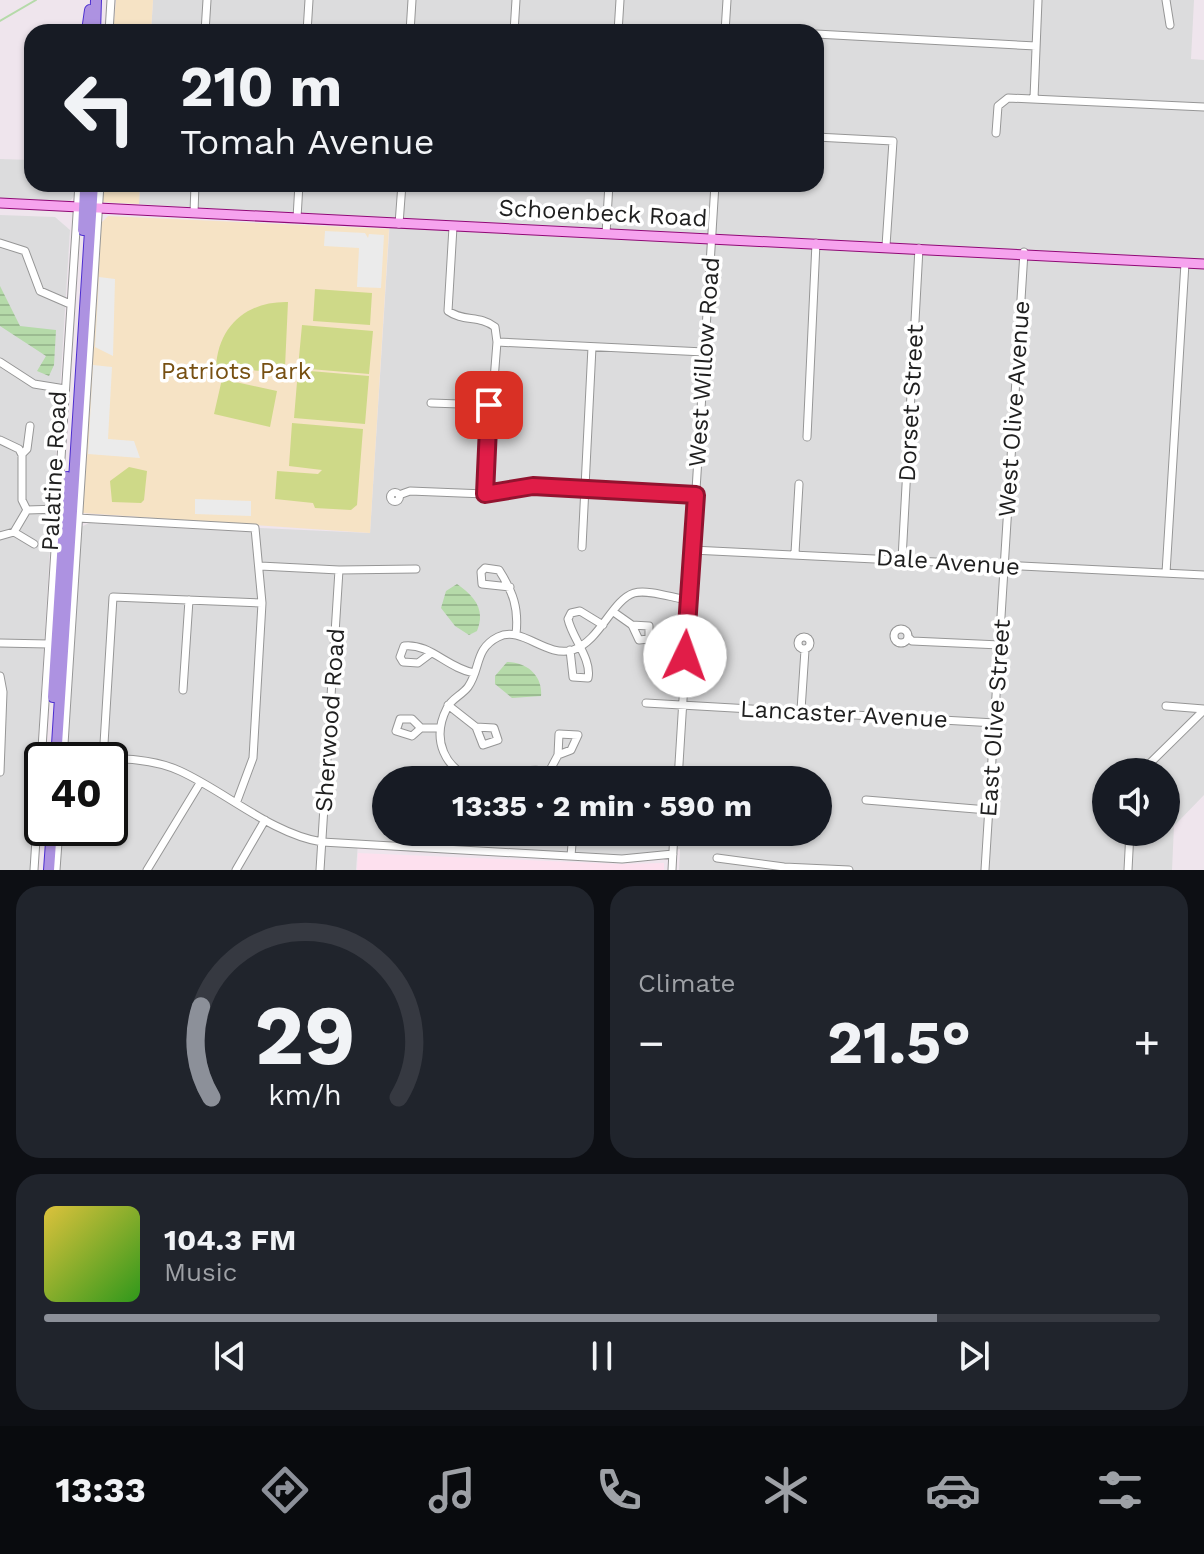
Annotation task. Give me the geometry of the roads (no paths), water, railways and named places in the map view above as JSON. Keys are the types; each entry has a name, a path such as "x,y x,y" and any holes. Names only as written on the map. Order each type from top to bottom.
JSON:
{"highway":[{"path":"89,24 94,0"},
{"path":"94,0 97,24"},
{"name":"Palatine Road","path":"62,742 87,192"},
{"name":"Palatine Road","path":"51,742 91,192"},
{"path":"69,557 83,436"},
{"path":"43,870 44,846"},
{"path":"49,870 51,846"}],"main road":[{"name":"Schoenbeck Road","path":"0,203 1024,252 1204,264"}],"street":[{"path":"110,24 111,0"},
{"path":"206,24 207,0"},
{"path":"308,24 309,0"},
{"path":"410,24 412,0"},
{"path":"514,24 516,0"},
{"path":"618,24 620,0"},
{"path":"726,24 727,0"},
{"path":"1034,98 1038,0"},
{"path":"1166,0 1170,25"},
{"path":"824,34 1036,46"},
{"path":"996,133 998,106 1008,98 1204,107"},
{"path":"824,137 893,141 886,246"},
{"path":"62,742 83,436 88,208 82,192"},
{"path":"34,870 71,290 88,208 96,192"},
{"path":"194,213 195,192"},
{"path":"297,218 299,192"},
{"path":"399,224 401,192"},
{"path":"606,234 609,192"},
{"name":"West Willow Road","path":"679,766 714,192"},
{"path":"453,227 448,311 456,317 486,320 495,327 497,342 489,405 485,494"},
{"path":"0,243 25,251 38,287 70,304"},
{"path":"807,437 816,243"},
{"name":"Dorset Street","path":"902,559 919,248"},
{"name":"West Olive Avenue","path":"1004,566 1024,252"},
{"path":"1166,573 1185,263"},
{"path":"49,295 71,290"},
{"path":"497,342 704,352"},
{"path":"582,547 592,347"},
{"path":"0,362 34,384 65,389"},
{"path":"431,403 489,405"},
{"path":"27,510 22,500 22,454 27,449 30,426"},
{"path":"0,440 22,454"},
{"path":"795,553 799,484"},
{"path":"399,495 410,491 485,494 533,486 696,495"},
{"path":"27,510 59,509"},
{"path":"0,536 14,532 27,510"},
{"path":"78,518 255,528 262,603 253,758 237,801"},
{"path":"14,532 34,544"},
{"name":"Dale Avenue","path":"692,550 1204,575"},
{"path":"260,566 339,570 416,569"},
{"name":"East Olive Street","path":"985,870 1004,566"},
{"name":"Sherwood Road","path":"320,870 339,570"},
{"path":"510,587 518,613 516,634"},
{"path":"451,766 440,750 439,728 448,705 468,687 477,656 488,643 501,635 516,634 540,647 573,649 615,613 623,599 636,592 688,600"},
{"path":"104,742 113,597 262,603"},
{"path":"183,690 189,600"},
{"path":"573,649 568,623 571,613 580,611 603,625"},
{"path":"615,613 632,625"},
{"path":"908,637 912,641 1000,645"},
{"path":"0,643 48,644"},
{"path":"801,710 805,650"},
{"path":"430,654 453,668 474,673"},
{"path":"0,676 0,772"},
{"name":"Lancaster Avenue","path":"646,703 995,723"},
{"path":"448,705 476,727"},
{"path":"1166,706 1204,709"},
{"path":"1155,758 1204,709"},
{"path":"421,728 439,728"},
{"path":"552,766 558,755"},
{"path":"128,761 149,762 179,770 295,837 322,842 622,859 673,854"},
{"path":"147,870 200,783"},
{"path":"866,800 988,810"},
{"path":"236,870 265,820"},
{"path":"56,870 58,846"},
{"path":"571,856 572,846"},
{"path":"672,870 673,846"},
{"path":"1128,870 1129,846"},
{"path":"717,858 784,867 849,870"}],"waterway":[{"path":"0,21 36,0"}],"park label":[{"name":"Patriots Park","path":"236,371"}]}
